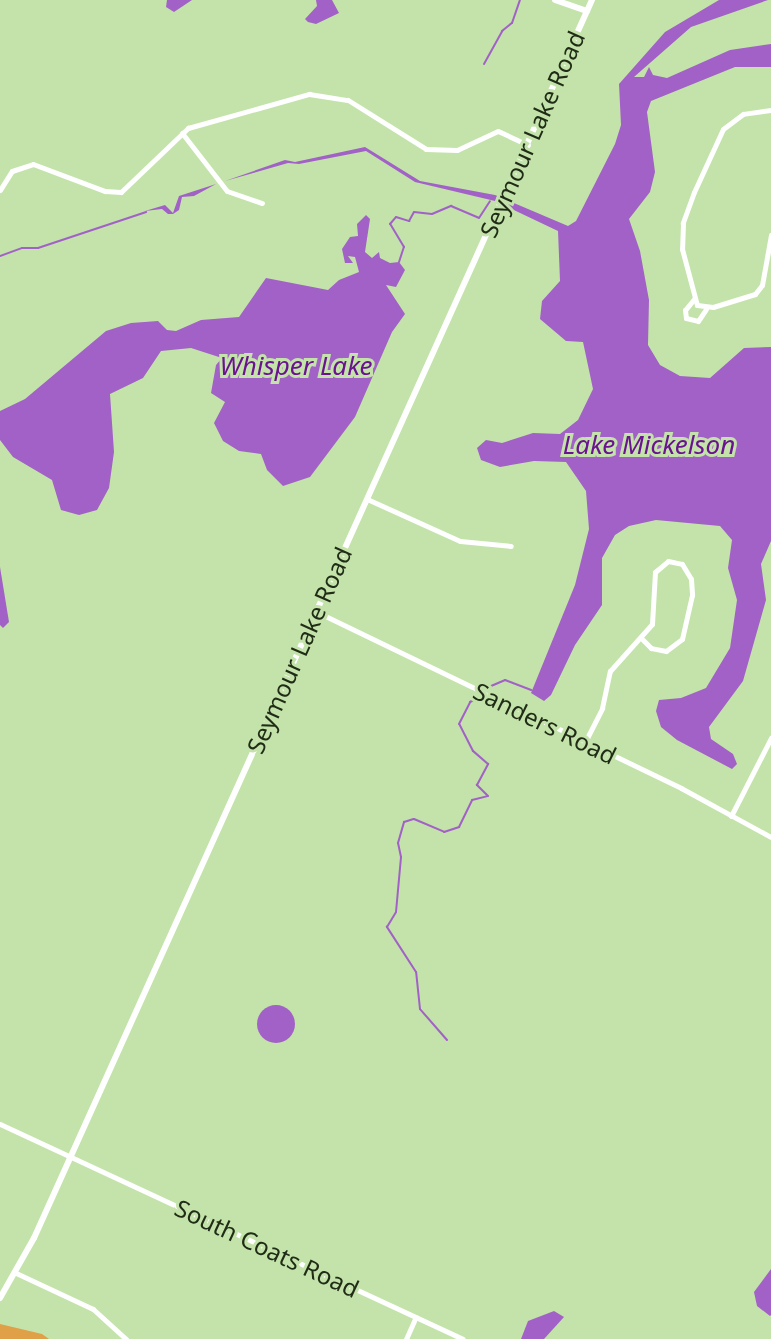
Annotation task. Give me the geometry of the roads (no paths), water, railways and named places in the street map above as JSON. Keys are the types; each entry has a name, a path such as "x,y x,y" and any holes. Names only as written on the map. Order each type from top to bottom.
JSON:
{"street":[{"path":"555,0 587,11"},
{"name":"Seymour Lake Road","path":"0,1298 16,1273 71,1157 592,0"},
{"path":"0,191 12,171 33,164 105,191 121,192 182,132 309,94 325,94 348,100 426,149 457,149 498,131 528,145"},
{"path":"706,309 694,299 682,249 683,223 716,139 732,121 743,114 771,110"},
{"path":"182,132 227,191 262,203"},
{"path":"694,299 685,310 686,318 698,321 706,309 748,297 759,289 771,235"},
{"path":"367,499 460,541 511,546"},
{"path":"585,742 602,708 610,671 642,639 656,615 655,572 668,561 682,564 691,579 692,595 682,639 666,651 651,648 642,639"},
{"name":"Sanders Road","path":"317,611 585,742 771,837"},
{"path":"731,816 771,738"},
{"name":"South Coats Road","path":"0,1124 463,1339"},
{"path":"16,1273 93,1308 126,1339"},
{"path":"407,1339 416,1317"}],"water":[{"path":"167,0 192,0 174,12 166,7"},
{"path":"316,0 332,0 339,13 316,24 308,22 305,19 317,6"},
{"name":"Lake Mickelson","path":"719,0 768,0 691,27 634,77 644,77 649,67 653,75 667,78 730,50 771,44 771,67 735,67 651,101 647,112 655,172 650,192 629,219 640,251 649,300 648,345 660,365 680,376 710,378 744,348 771,347 771,541 761,564 766,600 743,681 709,727 711,739 733,754 737,764 732,769 677,740 661,727 656,711 659,700 681,698 706,688 730,648 737,600 728,568 732,540 720,526 656,520 629,526 615,535 602,558 602,605 575,645 551,695 544,701 531,693 575,585 589,529 586,491 566,462 534,461 500,467 481,460 477,448 486,440 502,443 533,433 560,434 578,420 593,389 583,342 566,341 540,319 542,301 560,281 558,231 495,201 415,182 366,151 299,164 288,163 225,181 285,160 295,162 365,147 420,181 495,195 568,226 576,221 615,144 621,125 619,84 665,32"},
{"path":"216,184 194,196 182,197 179,210 173,214 162,209 145,211 165,205 173,213 179,196"},
{"name":"Whisper Lake","path":"366,215 370,219 365,252 372,258 379,252 380,258 390,263 399,262 405,270 396,287 386,285 405,314 392,332 355,417 310,477 283,486 267,470 261,454 239,451 223,441 214,423 225,402 211,393 216,365 222,358 191,348 161,351 143,378 110,394 114,452 109,488 97,510 79,515 61,510 52,480 13,457 0,440 0,411 25,399 106,331 131,323 158,321 167,330 176,331 201,320 239,317 266,278 328,290 339,280 359,272 355,257 348,256 353,263 345,263 342,249 350,237 358,236 357,224"},
{"path":"0,567 9,622 3,628 0,625"},
{"path":"276,1005 289,1011 295,1024 289,1037 276,1043 263,1037 257,1024 263,1011"},
{"path":"771,1269 770,1316 757,1306 754,1292"},
{"path":"554,1311 564,1317 544,1339 521,1339 528,1321"}],"waterway":[{"path":"484,64 502,31 512,23 520,0"},
{"path":"399,262 404,247 390,224 396,217 409,221 414,212 432,214 451,206 479,218 490,201"},
{"path":"0,256 22,248 38,248 146,212"},
{"path":"484,689 505,680 531,690"},
{"path":"447,1040 420,1009 416,972 387,927 396,912 401,857 398,843 404,822 414,819 444,832 459,827 472,800 488,796 477,785 488,764 473,751 459,724 470,702 480,697"}]}
